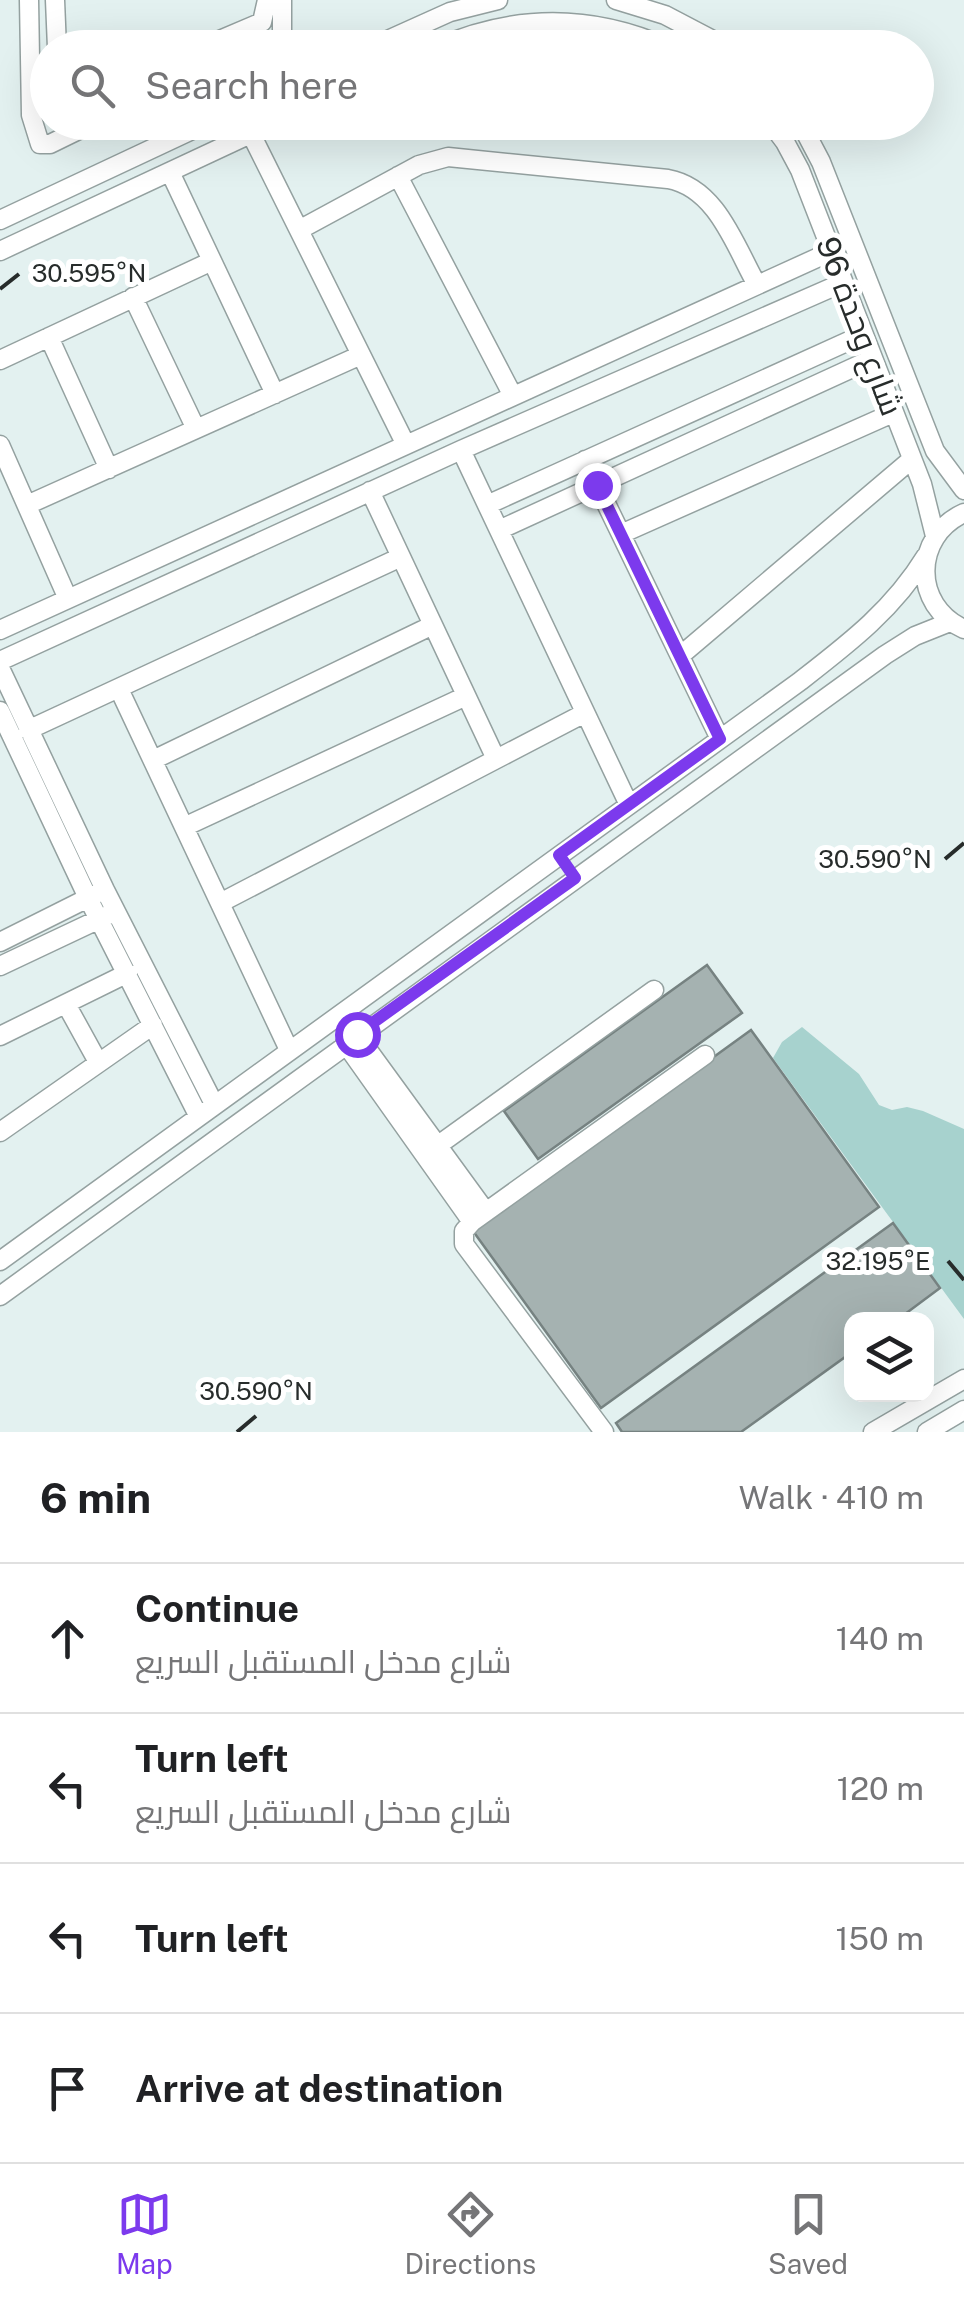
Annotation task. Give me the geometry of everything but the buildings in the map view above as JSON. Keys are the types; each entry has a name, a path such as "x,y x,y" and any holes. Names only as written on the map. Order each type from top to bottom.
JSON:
{"street":[{"path":"28,0 31,30"},
{"path":"55,0 56,30"},
{"path":"243,30 262,22 267,0"},
{"path":"282,0 282,30"},
{"path":"408,30 438,16 498,0 504,25"},
{"path":"616,0 665,14 695,30"},
{"path":"489,30 504,25 582,22 618,30"},
{"path":"0,220 170,140"},
{"path":"0,251 238,140"},
{"path":"254,140 406,445"},
{"name":"شارع وحدة 96","path":"784,140 800,170 928,500 935,536"},
{"name":"شارع وحدة 96","path":"809,140 935,451 964,490"},
{"path":"299,230 398,176 434,160 462,156 680,181 708,199 757,285"},
{"path":"170,172 274,394"},
{"path":"100,173 112,199"},
{"path":"398,176 513,396"},
{"path":"0,630 830,252"},
{"path":"0,360 212,260"},
{"path":"97,894 0,664 460,450 842,283"},
{"path":"134,298 196,429"},
{"path":"487,505 862,335"},
{"path":"48,338 109,468"},
{"path":"27,505 361,355"},
{"path":"498,530 872,359"},
{"path":"621,534 893,414"},
{"path":"0,445 68,599"},
{"path":"460,450 629,805"},
{"path":"585,460 720,739"},
{"path":"680,656 912,460"},
{"path":"370,491 496,759"},
{"path":"0,1260 720,739 876,621 904,589 935,536 951,520 964,514"},
{"path":"0,1296 885,655 957,625 936,606 927,587 926,556"},
{"path":"28,730 401,557"},
{"path":"153,760 433,626"},
{"path":"119,689 289,1050"},
{"path":"184,827 466,696"},
{"path":"0,711 207,1109"},
{"path":"220,903 583,714"},
{"path":"559,855 575,878"},
{"path":"0,942 97,894"},
{"path":"0,966 107,915"},
{"path":"107,915 128,973 153,1025 224,1131"},
{"path":"0,1036 128,973"},
{"path":"437,1146 654,990"},
{"path":"66,1004 98,1062"},
{"path":"0,1132 153,1025"},
{"path":"351,1039 437,1146 479,1217"},
{"path":"351,1039 479,1217"},
{"path":"596,1429 464,1244 464,1231 705,1055"},
{"path":"873,1432 964,1378"},
{"path":"927,1432 964,1410"}],"shaded area":[{"path":"802,1027 859,1074 879,1105 892,1110 907,1107 923,1111 964,1129 964,1319 773,1058 782,1042"}],"route":[{"path":"357,1034 575,878 559,855 720,739 597,485"}]}
